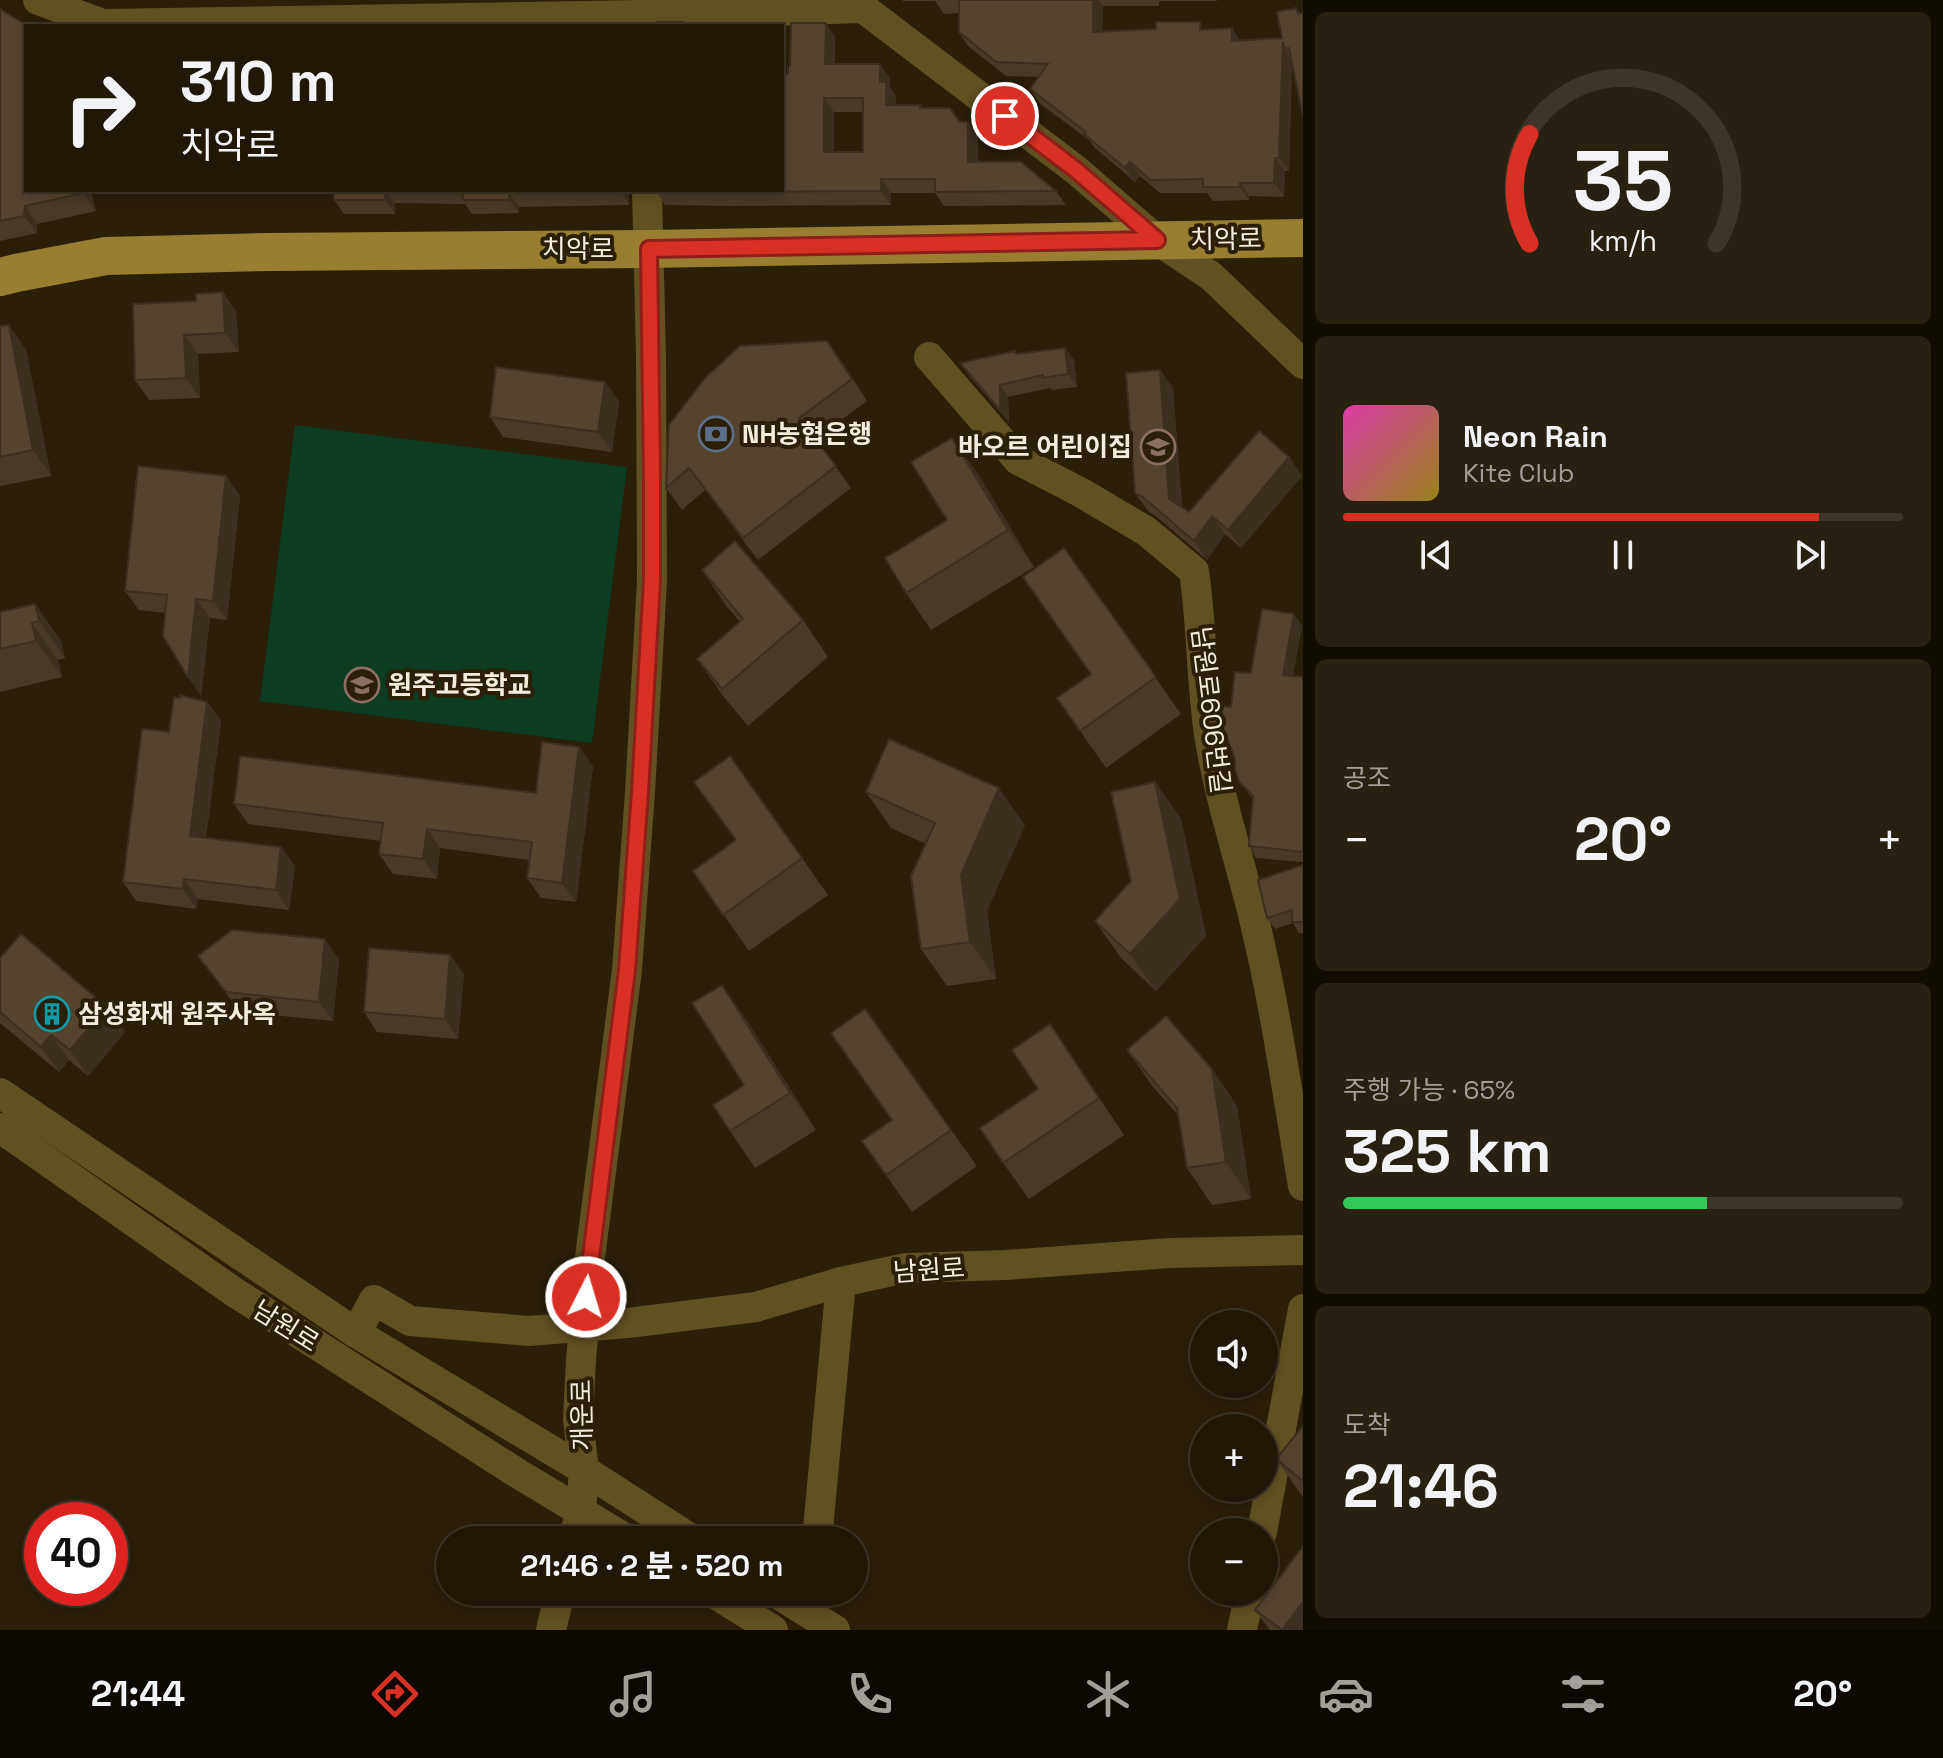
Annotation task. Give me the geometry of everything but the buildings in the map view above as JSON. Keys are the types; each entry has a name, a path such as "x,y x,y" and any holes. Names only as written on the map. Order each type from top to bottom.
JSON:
{"main road":[{"name":"치악로","path":"0,277 106,256 1303,238"}],"street":[{"path":"38,0 103,24 863,8 1076,170 1157,240 1211,276 1303,364"},
{"path":"647,192 649,249"},
{"name":"개운로","path":"584,1470 578,1419 581,1360 589,1265 627,970 652,581 649,249"},
{"name":"남원로606번길","path":"929,357 1018,460 1146,531 1194,571 1209,733 1224,809 1255,921 1303,1186"},
{"name":"남원로","path":"0,1093 356,1333 671,1526"},
{"name":"남원로","path":"0,1128 234,1292 605,1526"},
{"name":"남원로","path":"356,1333 374,1300 410,1321 529,1331 628,1323 756,1307 841,1282 906,1268 1006,1265 1170,1253 1303,1250"},
{"path":"818,1526 841,1282"},
{"path":"1265,1518 1303,1309"},
{"path":"577,1526 584,1470"},
{"path":"551,1630 557,1606"},
{"path":"734,1606 773,1630"},
{"path":"1242,1630 1247,1606"}],"green space":[{"path":"295,425 627,467 592,743 260,701"}],"place":[{"name":"NH농협은행","path":"716,434"},
{"name":"바오르 어린이집","path":"1158,447"},
{"name":"원주고등학교","path":"362,685"},
{"name":"삼성화재 원주사옥","path":"52,1014"}],"route":[{"path":"586,1297 627,970 640,792 652,581 649,249 1157,240 1076,170 1005,116"}]}
